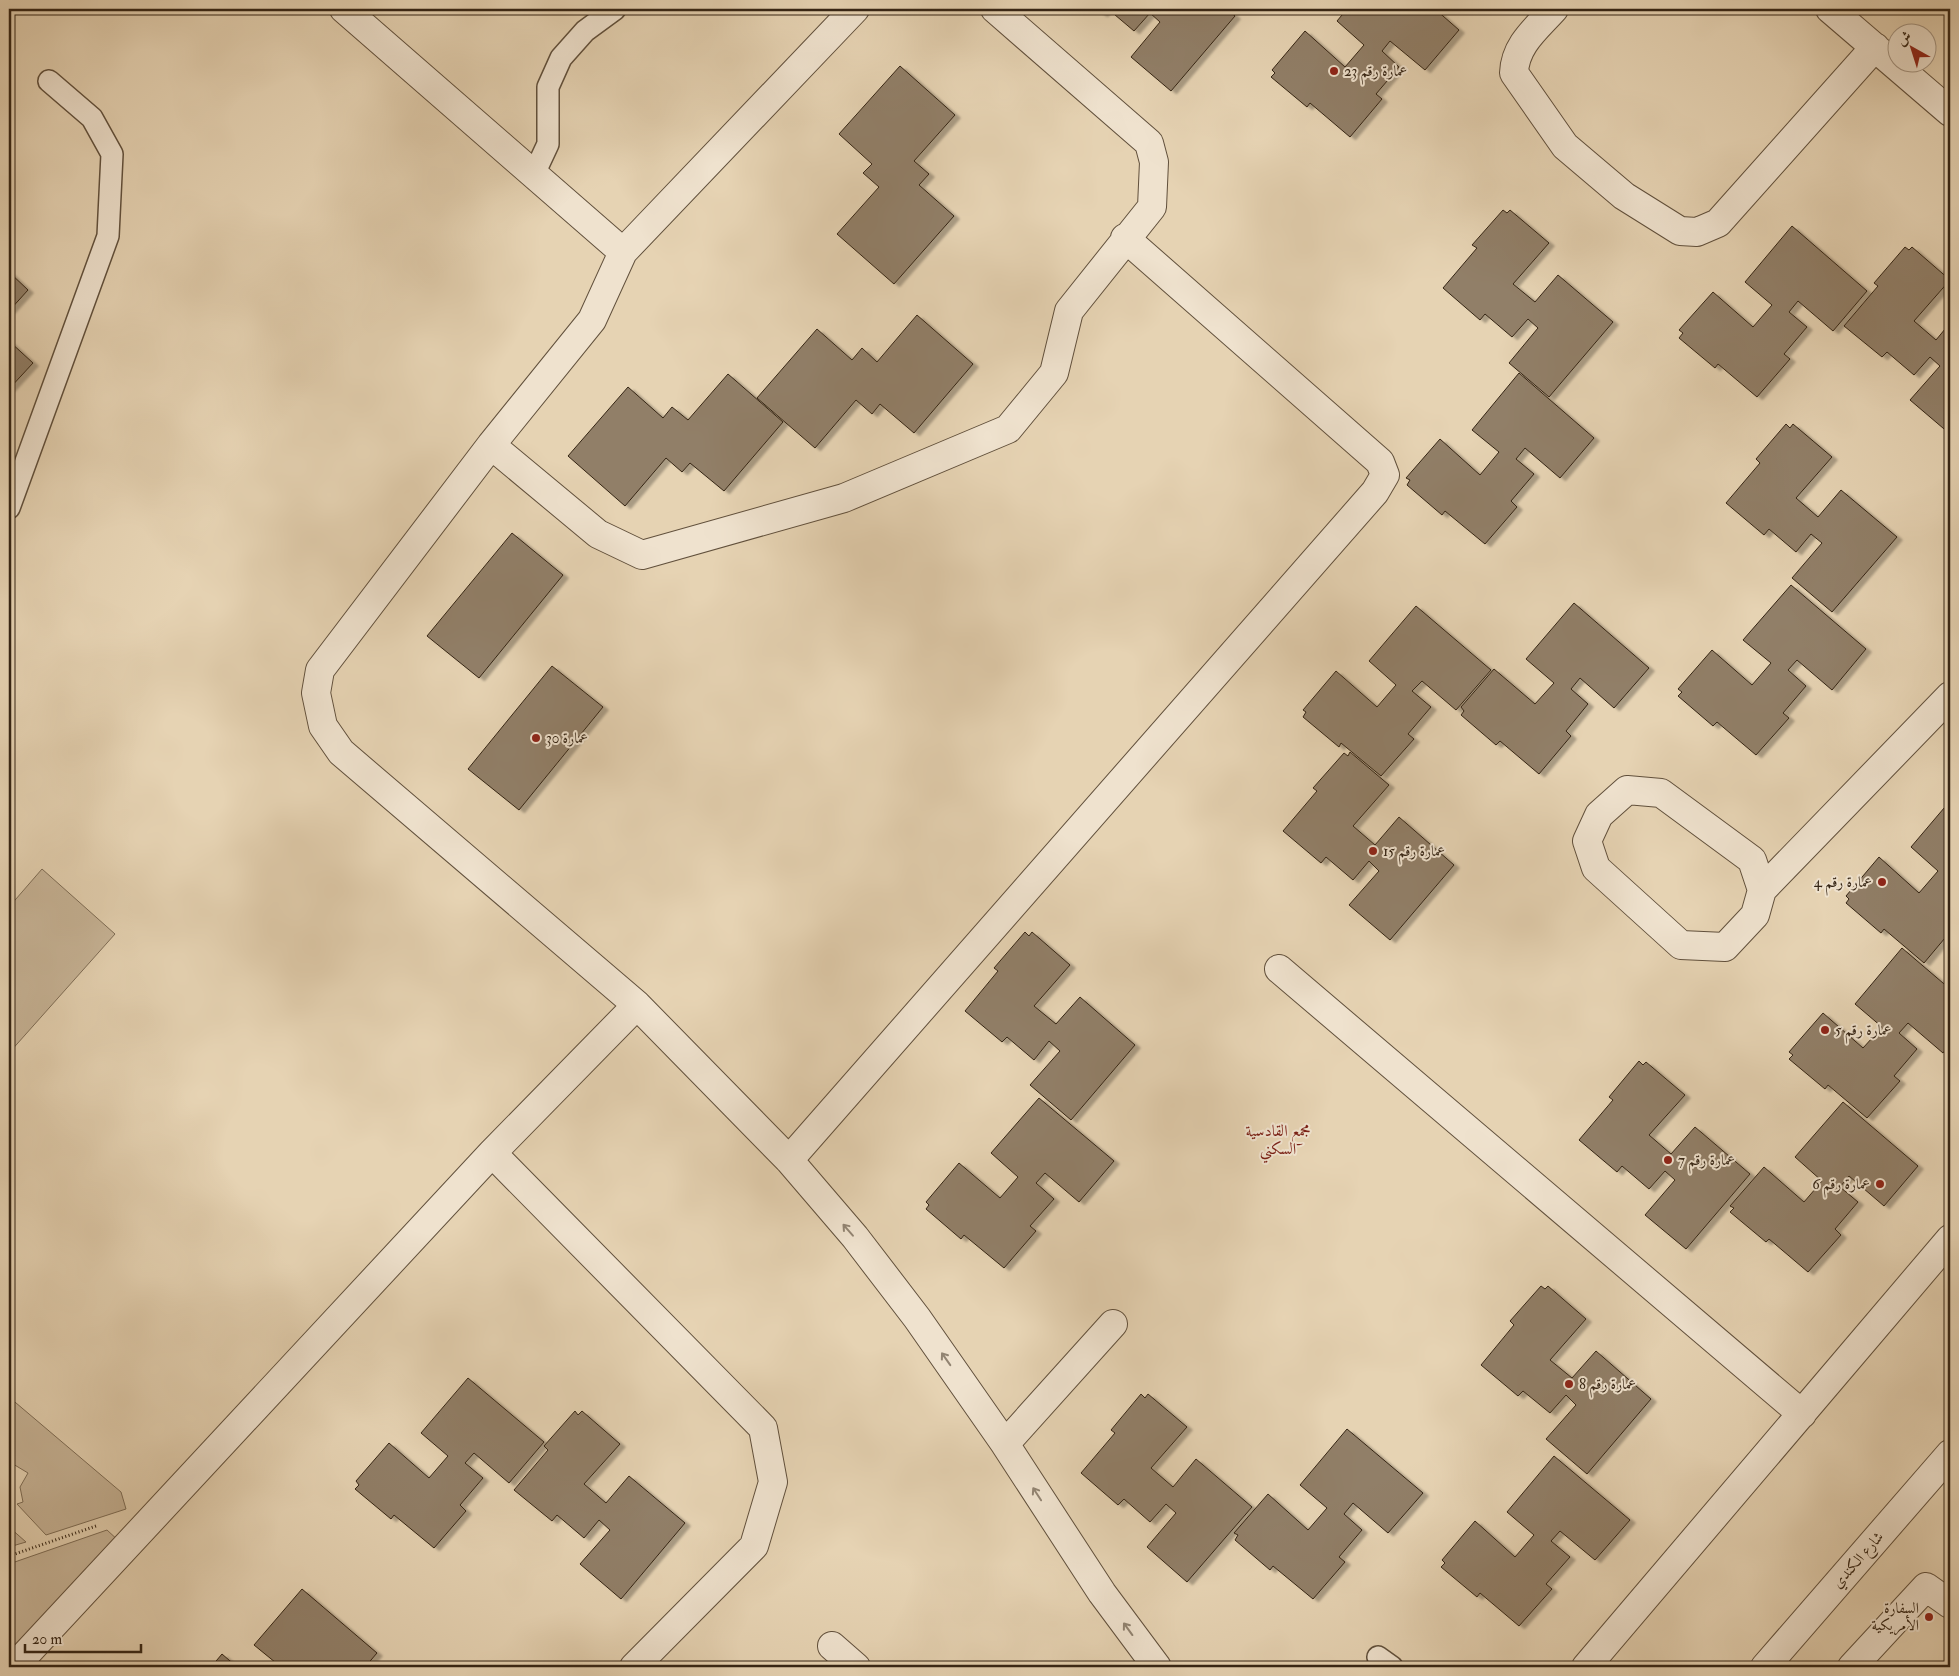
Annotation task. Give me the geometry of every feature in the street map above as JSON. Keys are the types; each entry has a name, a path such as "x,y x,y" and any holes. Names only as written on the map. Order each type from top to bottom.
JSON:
{"street":[{"path":"344,9 624,252"},
{"path":"855,9 624,252 592,320 491,445 320,670 316,693 323,726 341,752 636,1005 789,1160 855,1237 917,1318 1005,1444 1102,1593 1157,1667"},
{"path":"491,445 598,534 642,555 844,498 1008,428 1054,374 1069,311 1152,206 1154,162 1148,143 995,9"},
{"path":"1554,9 1520,47 1515,59 1514,73 1565,146 1624,196 1680,231 1697,232 1718,223 1875,48"},
{"path":"1830,9 1950,112"},
{"path":"789,1160 1368,500 1385,475 1380,462 1125,238"},
{"path":"1762,890 1752,860 1661,793 1628,790 1599,815 1587,841 1596,868 1681,945 1725,947 1755,915 1762,890 1950,696"},
{"path":"1279,969 1802,1414"},
{"path":"14,1667 492,1153 636,1005"},
{"path":"492,1153 763,1428 773,1482 754,1546 634,1667"},
{"path":"1586,1667 1950,1239"},
{"path":"1005,1444 1113,1324"},
{"name":"شارع الكندي","path":"1765,1667 1950,1454"},
{"path":"1852,1667 1926,1587 1950,1604"},
{"path":"832,1646 856,1667"}],"lane":[{"path":"534,174 548,144 548,87 561,58 585,31 615,9"},
{"path":"9,508 108,236 112,154 92,118 49,81"}],"path":[{"path":"9,1556 119,1518 142,1531"}],"shaded area":[{"path":"42,869 115,934 9,1053 9,907"},
{"path":"9,1397 121,1492 126,1509 46,1535 17,1504 23,1502 20,1487 28,1473 13,1464 9,1451"},
{"path":"9,1527 26,1542 9,1547"},
{"path":"107,1530 120,1542 9,1661 9,1564"}],"building":[{"path":"1096,9 1107,9 1102,14"},
{"path":"1108,9 1227,9 1235,16 1171,91 1131,57 1160,22 1150,13 1134,31"},
{"name":"عمارة رقم 23","path":"1347,9 1435,9 1459,30 1425,70 1390,41 1382,51 1399,67 1376,94 1382,99 1350,137 1310,103 1307,107 1271,77 1275,73 1272,70 1305,31 1345,67 1364,45 1337,21"},
{"path":"900,66 955,115 914,161 929,174 919,185 954,216 894,284 837,234 879,187 863,173 872,164 839,134"},
{"path":"1503,210 1507,213 1510,210 1549,243 1513,284 1535,302 1558,275 1613,322 1549,397 1509,363 1538,328 1528,319 1512,337 1485,314 1480,320 1443,288 1477,248 1472,245"},
{"path":"1792,226 1867,291 1833,331 1798,301 1789,312 1807,327 1784,354 1790,359 1757,397 1718,364 1715,368 1679,338 1683,333 1679,330 1713,292 1753,327 1772,305 1745,282"},
{"path":"1905,247 1909,250 1912,247 1950,280 1914,321 1936,340 1950,323 1950,434 1910,400 1940,366 1930,357 1914,375 1887,352 1882,357 1844,326 1878,286 1874,283"},
{"path":"9,272 28,290 9,311"},
{"path":"917,315 973,364 914,433 880,404 872,414 856,400 815,448 757,398 817,329 852,360 862,348 877,362"},
{"path":"9,341 33,363 9,389"},
{"path":"1519,373 1594,438 1560,478 1525,448 1516,459 1534,474 1511,501 1517,507 1485,544 1445,511 1442,515 1407,485 1410,480 1406,478 1440,439 1480,475 1499,452 1472,430"},
{"path":"728,374 783,422 724,491 690,463 682,472 666,458 625,506 568,456 628,387 663,418 672,407 688,420"},
{"path":"1786,424 1790,428 1793,424 1832,457 1796,498 1818,517 1841,490 1897,537 1832,612 1792,578 1822,543 1811,534 1796,552 1769,529 1764,535 1726,503 1760,463 1756,459"},
{"path":"512,533 563,575 479,678 427,636"},
{"path":"1791,585 1866,649 1832,690 1797,660 1788,670 1806,686 1783,713 1789,718 1756,755 1717,722 1713,726 1678,696 1682,692 1678,689 1712,650 1752,685 1771,663 1743,640"},
{"path":"1574,603 1649,668 1614,708 1580,678 1571,689 1588,704 1566,731 1571,736 1539,774 1500,741 1496,745 1461,715 1464,711 1461,707 1494,669 1535,704 1554,683 1526,659"},
{"path":"1416,606 1491,670 1456,710 1422,681 1412,691 1431,707 1408,734 1414,739 1381,776 1341,743 1339,747 1303,717 1306,712 1303,710 1336,671 1377,707 1396,685 1369,661"},
{"name":"عمارة 30","path":"552,666 603,707 519,810 468,769"},
{"name":"عمارة رقم 15","path":"1350,752 1389,785 1353,826 1375,845 1399,817 1454,865 1390,940 1349,905 1379,871 1369,861 1353,880 1326,857 1321,863 1283,831 1317,791 1313,788 1344,753 1348,756"},
{"name":"عمارة رقم 4","path":"1950,801 1950,932 1924,963 1884,929 1881,933 1846,903 1849,899 1846,896 1879,857 1919,893 1938,871 1911,847"},
{"path":"1025,932 1029,936 1032,932 1070,965 1034,1006 1056,1024 1080,997 1135,1045 1071,1120 1030,1085 1060,1051 1049,1041 1034,1060 1007,1037 1002,1042 965,1011 998,971 994,968"},
{"name":"عمارة رقم 5","path":"1902,948 1950,989 1950,1044 1943,1053 1908,1023 1899,1033 1917,1049 1894,1076 1900,1081 1867,1118 1828,1085 1825,1089 1789,1059 1793,1055 1789,1052 1823,1013 1863,1048 1882,1027 1855,1004"},
{"name":"عمارة رقم 7","path":"1639,1061 1643,1065 1646,1062 1685,1095 1649,1135 1671,1154 1695,1127 1750,1174 1686,1249 1645,1215 1675,1180 1665,1171 1649,1189 1622,1166 1617,1172 1579,1140 1613,1100 1609,1097"},
{"path":"1039,1098 1114,1161 1079,1202 1045,1173 1036,1183 1054,1199 1030,1226 1036,1231 1004,1268 964,1235 961,1239 926,1209 929,1205 926,1202 959,1163 1000,1198 1018,1177 991,1153"},
{"name":"عمارة رقم 6","path":"1843,1102 1918,1166 1884,1206 1849,1176 1840,1187 1858,1202 1835,1229 1841,1235 1808,1272 1769,1239 1766,1242 1730,1212 1734,1208 1730,1206 1764,1167 1804,1202 1822,1181 1795,1157"},
{"name":"عمارة رقم 8","path":"1541,1286 1545,1289 1548,1286 1586,1319 1550,1360 1572,1378 1596,1351 1651,1399 1587,1474 1546,1439 1576,1405 1566,1395 1550,1413 1523,1391 1518,1396 1481,1365 1514,1325 1510,1321"},
{"path":"468,1378 544,1442 509,1483 474,1453 465,1463 483,1478 460,1505 466,1511 434,1548 394,1515 391,1519 355,1489 359,1485 356,1481 389,1443 429,1478 448,1456 421,1433"},
{"path":"1141,1394 1145,1398 1148,1394 1187,1427 1151,1468 1173,1487 1196,1459 1252,1507 1187,1582 1147,1547 1176,1513 1166,1504 1150,1522 1124,1499 1118,1505 1081,1473 1115,1433 1111,1430"},
{"path":"575,1411 578,1415 582,1411 620,1444 584,1484 606,1503 629,1476 685,1523 621,1599 580,1564 610,1530 599,1520 584,1538 557,1515 552,1521 514,1490 548,1450 544,1446"},
{"path":"1347,1429 1423,1493 1388,1533 1353,1503 1344,1514 1362,1530 1339,1557 1345,1562 1313,1599 1273,1566 1270,1570 1235,1540 1238,1535 1234,1533 1268,1494 1308,1530 1327,1508 1300,1485"},
{"path":"1554,1456 1630,1520 1595,1560 1560,1531 1551,1541 1570,1557 1546,1584 1552,1589 1519,1626 1480,1593 1477,1597 1441,1567 1445,1563 1442,1560 1475,1521 1515,1557 1534,1535 1507,1512"},
{"path":"302,1589 377,1653 365,1667 311,1667 307,1664 304,1667 281,1667 254,1645"},
{"path":"222,1654 237,1667 211,1667"}],"place":[{"name":"عمارة رقم 23","path":"1334,71"},
{"name":"عمارة 30","path":"536,738"},
{"name":"عمارة رقم 15","path":"1373,851"},
{"name":"عمارة رقم 4","path":"1882,882"},
{"name":"عمارة رقم 5","path":"1825,1030"},
{"name":"عمارة رقم 7","path":"1668,1160"},
{"name":"عمارة رقم 6","path":"1880,1184"},
{"name":"عمارة رقم 8","path":"1569,1384"},
{"name":"السفارة الأمريكية","path":"1929,1617"}],"district":[{"name":"مجمع القادسية السكني","path":"1278,1140"}]}
